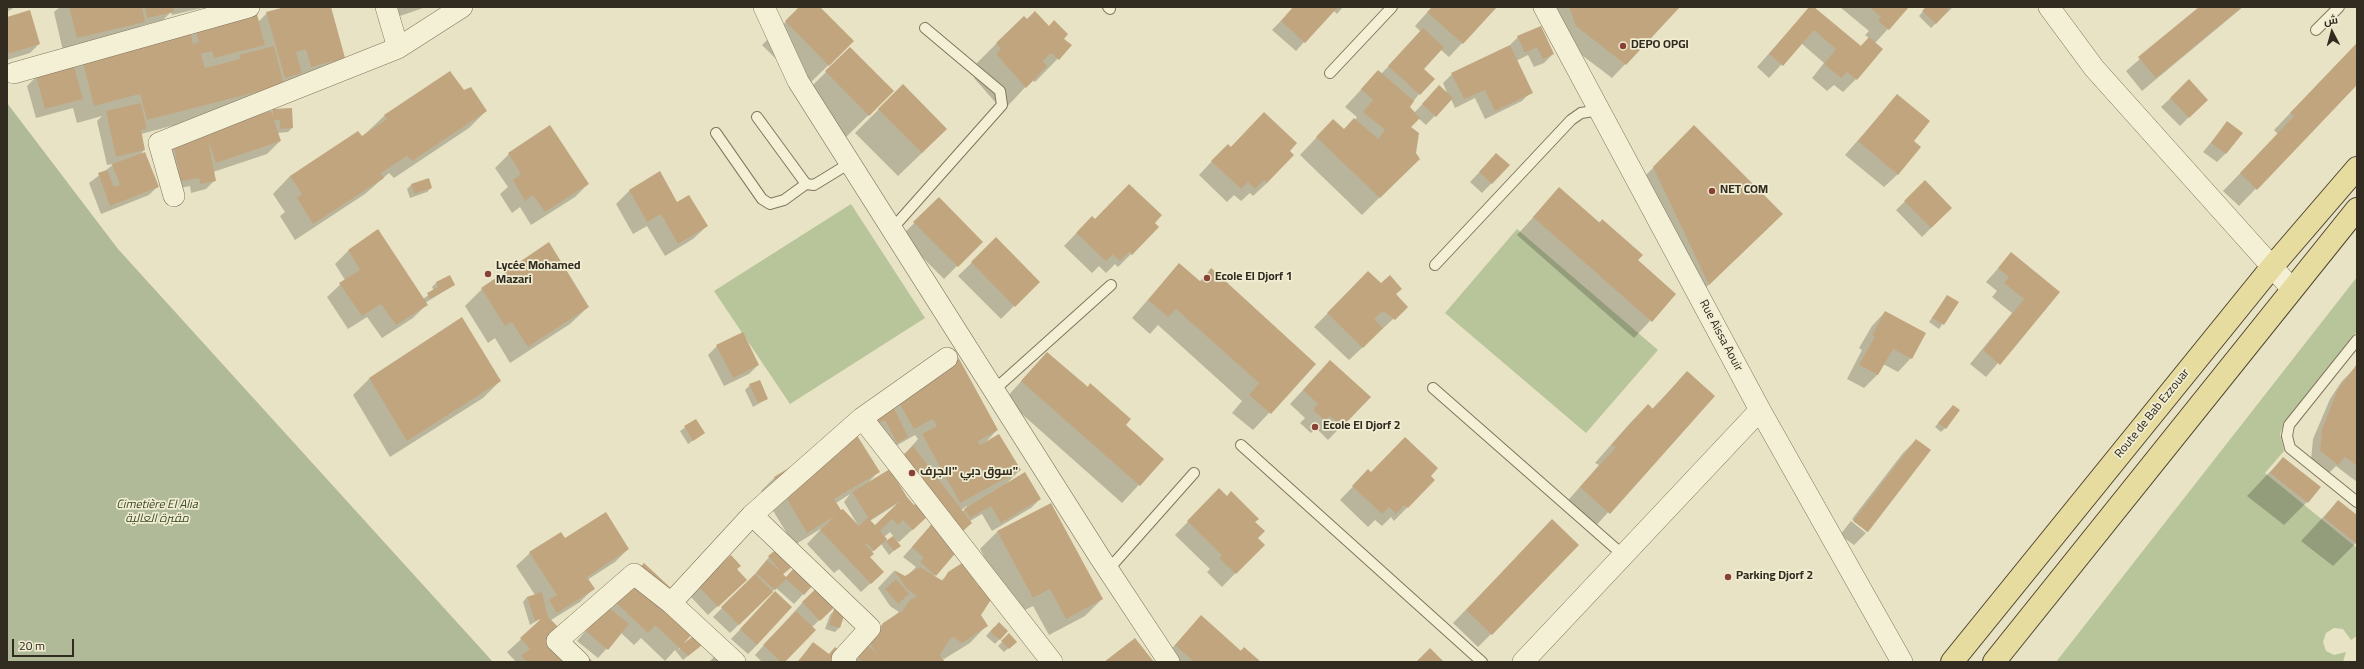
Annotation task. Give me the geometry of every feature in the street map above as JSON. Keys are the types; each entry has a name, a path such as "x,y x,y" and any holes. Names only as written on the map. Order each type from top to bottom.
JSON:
{"main road":[{"name":"Route de Bab Ezzouar","path":"1952,662 2271,268 2357,168"},
{"path":"1994,662 2357,209"}],"street":[{"path":"14,73 249,7"},
{"path":"386,7 398,48"},
{"path":"174,196 159,143 398,48 462,7"},
{"path":"764,7 798,81 1108,570 1169,662"},
{"name":"Rue Aissa Aouir","path":"1544,7 1760,410 1902,662"},
{"path":"2049,7 2094,68 2271,268 2292,289"},
{"path":"671,604 752,515 862,418 947,358"},
{"path":"1523,662 1760,410"},
{"path":"862,418 1052,662"},
{"path":"752,515 870,628 842,659 846,662"},
{"path":"579,662 559,641 634,574 671,604 735,662"}],"lane":[{"path":"1330,73 1392,7"},
{"path":"2316,30 2339,7"},
{"path":"892,228 1002,105 1000,91 925,28"},
{"path":"1434,265 1571,120 1581,113 1600,110"},
{"path":"757,117 806,184"},
{"path":"716,133 762,199 770,204 784,200 806,184 814,185 850,163"},
{"path":"994,390 1111,285"},
{"path":"2357,340 2289,425 2287,436 2290,448 2357,502"},
{"path":"1433,388 1623,555"},
{"path":"1241,445 1482,662"},
{"path":"1108,570 1194,473"}],"green space":[{"name":"Cimetière El Alia مقبرة العالية","path":"7,103 118,249 493,662 7,662"},
{"path":"851,204 925,318 790,404 714,291"},
{"path":"1517,229 1658,350 1586,433 1445,313"},
{"path":"2357,277 2357,331 2284,422 2280,434 2284,451 2265,473 2357,548 2357,636 2351,640 2343,629 2334,628 2326,633 2323,642 2326,651 2334,655 2346,652 2343,662 2056,662"}],"building":[{"path":"69,7 142,7 145,22 77,38"},
{"path":"145,7 173,7 174,12 147,18"},
{"path":"285,7 331,7 345,58 311,67 306,49 296,52 302,73 285,78 266,12"},
{"path":"799,7 820,7 854,41 829,66 785,21"},
{"path":"1293,7 1338,7 1305,43 1281,21"},
{"path":"1432,7 1497,7 1463,44 1427,12"},
{"name":"DEPO OPGI","path":"1569,7 1680,7 1626,65 1576,26"},
{"path":"1809,7 1814,7 1861,46 1869,37 1883,49 1857,80 1847,72 1841,78 1824,64 1836,49 1814,30 1783,66 1769,54"},
{"path":"1869,7 1909,7 1889,30 1878,21 1881,17"},
{"path":"1926,7 1946,7 1949,10 1936,24 1922,11"},
{"path":"2199,7 2242,7 2156,78 2138,57"},
{"path":"30,10 40,44 7,54 7,17"},
{"path":"1035,11 1049,26 1054,20 1068,34 1064,39 1072,45 1059,60 1051,53 1043,61 1047,66 1026,88 996,54 1001,49 996,43 1024,16 1027,19"},
{"path":"257,14 265,45 214,58 212,51 201,54 205,68 240,59 239,55 274,46 284,85 147,120 140,94 94,106 82,59 190,30 193,44 199,42 195,30"},
{"path":"1541,26 1554,54 1543,59 1537,47 1525,53 1517,36"},
{"path":"1423,28 1444,47 1424,69 1435,79 1420,95 1388,66"},
{"path":"2357,43 2357,85 2257,190 2240,173 2294,116 2290,113"},
{"path":"1510,45 1533,93 1495,111 1485,90 1464,99 1451,73"},
{"path":"850,47 894,91 869,116 825,71"},
{"path":"74,66 83,99 45,109 36,76"},
{"path":"1378,70 1414,101 1410,107 1420,118 1411,127 1419,133 1416,153 1420,159 1380,198 1316,137 1333,119 1344,129 1354,118 1378,139 1385,130 1363,112 1373,100 1361,89"},
{"path":"450,71 464,90 471,87 487,111 412,161 407,156 381,173 384,178 313,224 297,198 302,194 290,176 358,131 362,136 387,119 384,115"},
{"path":"2189,79 2208,100 2189,118 2170,98"},
{"path":"903,84 947,129 922,153 878,109"},
{"path":"1439,85 1453,98 1436,117 1422,104"},
{"path":"1897,94 1930,121 1914,141 1921,147 1898,175 1858,141"},
{"path":"141,103 147,129 141,130 145,150 116,157 106,111"},
{"path":"292,108 293,128 280,129 280,120 274,120 281,141 216,163 208,140 216,181 200,184 199,178 181,181 173,143 206,136 205,133 271,111 273,117 273,109"},
{"path":"1264,112 1297,143 1290,151 1294,155 1267,183 1264,180 1255,189 1248,182 1241,189 1211,161 1228,144 1231,147"},
{"path":"2227,121 2243,133 2226,154 2211,143"},
{"path":"550,125 589,184 545,212 533,195 525,201 513,180 521,174 508,153"},
{"name":"NET COM","path":"1694,125 1783,214 1709,285 1653,167"},
{"path":"145,152 159,187 110,206 98,173 107,170 114,187 120,185 112,164"},
{"path":"1496,153 1510,165 1492,184 1479,172"},
{"path":"660,171 677,202 689,195 708,226 678,244 661,214 647,222 629,190"},
{"path":"429,178 432,188 414,194 411,184"},
{"path":"1925,180 1952,208 1931,228 1904,201"},
{"path":"1129,184 1162,215 1155,223 1159,227 1132,255 1129,252 1120,261 1113,254 1106,261 1076,233 1092,216 1095,219"},
{"path":"1559,187 1600,223 1602,219 1643,255 1638,260 1676,294 1652,322 1533,217"},
{"path":"939,197 983,242 958,267 913,222"},
{"path":"378,229 428,305 396,325 381,304 362,316 339,283 360,270 348,250"},
{"path":"996,237 1040,282 1015,307 971,262"},
{"path":"549,242 589,307 528,347 512,322 505,326 481,288"},
{"path":"2011,252 2060,292 2000,365 1983,350 2024,299 2004,283 2009,277 1998,268"},
{"path":"1179,263 1201,282 1211,268 1316,364 1271,414 1249,395 1259,383 1176,309 1168,317 1148,300"},
{"path":"1368,271 1381,283 1390,275 1402,289 1396,294 1408,307 1395,320 1383,311 1374,319 1383,328 1363,348 1327,313"},
{"path":"450,275 455,285 430,299 427,293 438,287 436,282"},
{"path":"1947,295 1959,302 1944,325 1932,318"},
{"path":"1885,311 1926,333 1912,359 1893,349 1878,375 1859,365 1875,336 1872,335"},
{"path":"462,317 501,381 407,441 369,378"},
{"path":"743,332 759,365 733,378 716,345"},
{"path":"1047,352 1088,387 1090,383 1131,419 1126,425 1164,459 1140,486 1021,381"},
{"path":"957,355 998,430 978,441 980,445 999,434 1021,470 960,503 922,434 937,426 933,419 914,429 892,390"},
{"path":"1330,360 1371,397 1342,427 1330,416 1325,420 1313,410 1318,404 1303,390"},
{"path":"2357,364 2357,466 2345,457 2338,465 2320,451 2322,429 2338,389"},
{"path":"1687,371 1715,396 1610,514 1580,487 1616,447 1611,445 1648,404 1653,409"},
{"path":"760,380 768,399 758,403 749,384"},
{"path":"891,402 908,437 897,443 885,420 875,425 869,413"},
{"path":"1953,405 1960,410 1946,429 1938,423"},
{"path":"696,419 705,433 693,441 684,426"},
{"path":"853,429 880,472 834,499 841,510 843,509 859,526 868,517 852,492 890,469 907,497 914,505 917,503 929,515 913,530 903,520 898,525 892,519 880,531 887,539 874,551 867,543 865,544 874,554 870,557 884,572 871,584 820,530 835,516 807,533 774,477","holes":["900,501 875,525 870,520"]},
{"path":"1405,437 1438,468 1431,476 1435,480 1408,508 1404,505 1396,514 1389,507 1382,514 1352,486 1368,469 1371,472"},
{"path":"1916,439 1931,450 1868,532 1853,521"},
{"path":"913,446 972,523 959,534 949,521 953,518 904,454"},
{"path":"2283,457 2321,487 2308,503 2270,473"},
{"path":"1025,472 1041,499 1001,523 991,506 970,518 964,509"},
{"path":"1219,488 1227,496 1231,491 1259,519 1255,522 1265,531 1258,538 1265,545 1236,574 1219,558 1222,555 1187,521"},
{"path":"2338,500 2357,515 2357,544 2324,518"},
{"path":"1051,503 1103,599 1066,619 1050,589 1033,598 997,531"},
{"path":"606,512 629,549 587,577 595,589 557,613 549,600 557,595 529,552 561,532 565,538"},
{"path":"936,519 964,543 936,576 920,562 924,558 912,547"},
{"path":"1552,519 1579,545 1492,635 1466,610"},
{"path":"893,536 901,546 894,551 886,541"},
{"path":"790,539 804,557 783,574 786,577 803,558 822,575 804,595 786,579 775,590 756,573 767,560 781,572 768,556"},
{"path":"731,555 741,566 737,569 747,580 718,607 698,586"},
{"path":"644,563 705,620 683,644 707,625 715,635 688,656 655,625 648,633 611,598"},
{"path":"962,563 978,585 994,595 981,615 988,626 962,643 953,637 950,639 940,655 945,662 886,662 881,659 884,662 862,662 855,654 866,643 877,654 870,644 883,623 900,612 901,613 910,600 917,596 907,589 894,570 905,576 920,567 943,581 948,572"},
{"path":"755,574 773,592 739,625 721,607"},
{"path":"827,578 845,597 820,621 802,602"},
{"path":"896,579 909,594 898,604 885,589"},
{"path":"775,591 792,607 757,645 740,629"},
{"path":"542,592 548,617 593,662 527,662 521,656 530,649 520,638 541,619 535,621 527,597"},
{"path":"607,606 629,624 608,650 586,631"},
{"path":"834,609 845,613 840,628 829,625"},
{"path":"796,611 816,630 785,662 781,662 763,645"},
{"path":"1201,615 1241,651 1244,647 1261,662 1194,662 1175,645"},
{"path":"999,622 1008,631 1000,640 990,632"},
{"path":"1009,633 1017,642 1009,649 1001,641"},
{"path":"1135,638 1154,662 1104,662"},
{"path":"813,642 829,654 835,647 854,661 798,662"},
{"path":"1430,648 1444,662 1416,662"}],"place":[{"name":"DEPO OPGI","path":"1623,46"},
{"name":"NET COM","path":"1712,191"},
{"name":"Lycée Mohamed Mazari","path":"488,274"},
{"name":"Ecole El Djorf 1","path":"1207,278"},
{"name":"Ecole El Djorf 2","path":"1315,427"},
{"name":"سوق دبي \"الجرف\"","path":"912,473"},
{"name":"Parking Djorf 2","path":"1728,577"}]}
